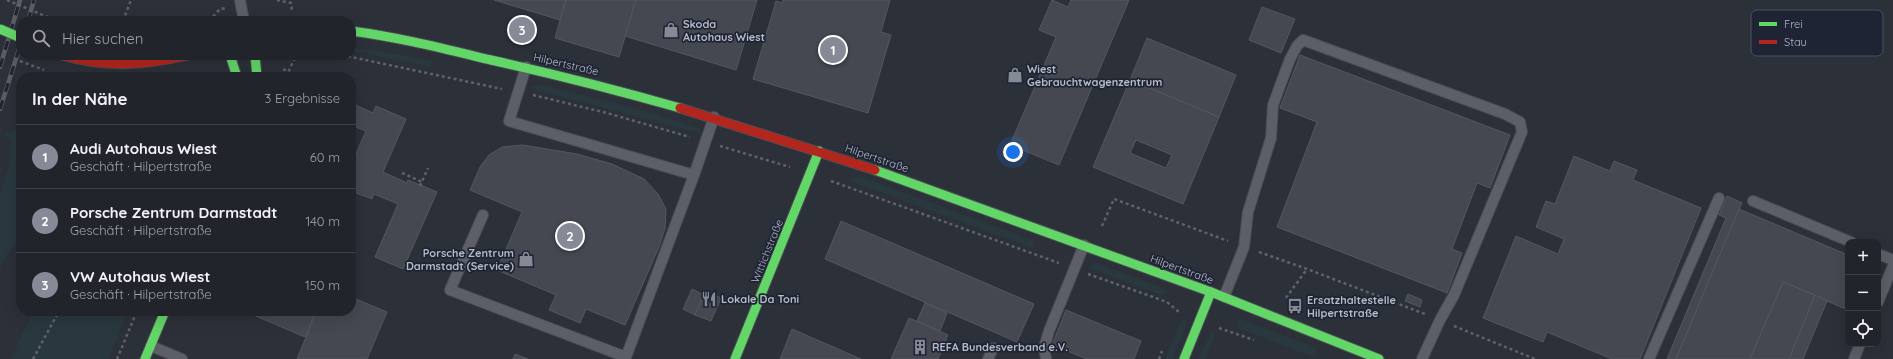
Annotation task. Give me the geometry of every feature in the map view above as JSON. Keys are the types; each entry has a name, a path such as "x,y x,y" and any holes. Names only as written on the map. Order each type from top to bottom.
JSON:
{"main road":[{"path":"0,29 16,36"},
{"name":"Hilpertstraße","path":"356,33 386,37 596,83 714,117 819,151 1084,245 1224,297 1379,359"},
{"path":"82,60 121,65 142,65 165,60"},
{"path":"231,60 235,72"},
{"path":"255,60 257,72"},
{"name":"Wittichstraße","path":"735,359 819,151"},
{"path":"1184,359 1211,292"},
{"path":"145,359 163,316"}],"lane":[{"path":"240,0 243,16"},
{"path":"1224,297 1244,247 1248,212 1271,138 1273,105 1290,59 1297,46 1304,40 1505,114 1520,122 1522,132 1457,288 1422,359"},
{"path":"526,67 509,121 694,175"},
{"path":"483,215 450,290 626,357 714,117"},
{"path":"1649,359 1719,198"},
{"path":"1753,201 1845,239"},
{"path":"1046,359 1044,348 1049,332 1073,268 1084,245"},
{"path":"1881,255 1893,260"},
{"path":"1881,295 1893,266"},
{"path":"151,346 182,359"},
{"path":"1854,359 1859,347"},
{"path":"988,359 993,348"}],"path":[{"path":"7,0 45,16"},
{"path":"125,16 132,0"},
{"path":"277,0 291,3 292,11"},
{"path":"213,16 220,9"},
{"path":"356,58 518,92 607,113 706,141 811,174 1167,302 1183,314"},
{"path":"16,60 44,70"},
{"path":"288,72 294,60"},
{"path":"283,70 289,69"},
{"path":"402,173 421,184 428,168"},
{"path":"1102,226 1114,199 1244,247 1307,268 1535,359"},
{"path":"1284,300 1307,268"},
{"path":"34,359 56,316"},
{"path":"117,359 135,316"},
{"path":"1218,328 1254,340"}],"shaded area":[{"path":"356,48 432,61 430,67 356,51"},
{"path":"539,84 638,109 699,128 701,134 529,88"},
{"path":"16,130 16,240 0,267 0,193 8,170 11,140 3,134"},
{"path":"857,177 865,178 1035,241 1033,248 849,181"},
{"path":"1094,262 1166,290 1164,294 1161,295 1089,268"},
{"path":"31,316 126,316 108,359 11,359"},
{"path":"1240,319 1317,348 1314,357 1237,328"},
{"path":"1184,320 1187,322 1173,359 1165,359 1179,325"},
{"path":"1212,330 1214,332 1214,339 1205,359 1198,359"}],"building":[{"path":"494,0 566,0 560,20"},
{"path":"566,0 636,0 619,57 555,38"},
{"path":"636,0 757,0 736,70 625,36"},
{"path":"783,0 890,0 881,32 891,35 868,113 753,79 776,1 782,3"},
{"path":"1052,0 1068,7 1071,0 1129,0 1059,165 1010,145 1056,37 1039,30"},
{"path":"1262,7 1295,19 1281,53 1249,40"},
{"path":"1147,38 1236,75 1219,117 1130,80"},
{"path":"1300,55 1510,135 1490,188 1477,183 1452,249 1462,253 1447,293 1277,227 1317,122 1280,108"},
{"path":"1130,80 1219,117 1183,204 1093,167","holes":["1136,140 1172,155 1166,168 1130,153"]},
{"path":"356,105 373,113 376,106 406,119 383,172 407,183 408,180 437,192 403,269 375,257 398,204 374,194 372,199 356,193 356,154 366,131 356,127"},
{"path":"523,145 577,154 612,164 644,179 658,194 666,209 665,228 659,247 625,325 586,309 580,323 549,310 556,295 497,270 522,212 470,190 480,167 489,155 502,147"},
{"path":"1574,156 1610,171 1614,161 1637,170 1633,180 1701,208 1640,359 1612,359 1547,332 1543,342 1483,318 1516,236 1558,254 1564,239 1536,227 1546,201 1555,204"},
{"path":"1727,196 1742,203 1676,359 1667,359 1726,218 1719,215"},
{"path":"1739,209 1845,254 1845,309 1783,282 1750,359 1676,359"},
{"path":"841,221 1034,304 1017,342 825,259"},
{"path":"1783,282 1815,295 1789,359 1750,359"},
{"path":"692,289 704,295 695,315 683,309"},
{"path":"705,291 721,298 711,321 695,315"},
{"path":"1408,294 1422,300 1420,307 1405,301"},
{"path":"1815,295 1827,301 1803,359 1789,359"},
{"path":"356,299 387,312 367,359 297,359 315,316 356,316"},
{"path":"925,303 947,313 940,331 917,321"},
{"path":"1066,310 1141,341 1134,359 1087,359 1052,345"},
{"path":"256,316 314,316 305,337"},
{"name":"REFA Bundesverband e.V.","path":"909,318 948,335 938,359 891,359"},
{"path":"792,329 861,359 780,359"},
{"path":"515,354 528,359 513,359"}],"railway":[{"path":"0,67 20,0"},
{"path":"29,16 34,0"},
{"path":"0,109 16,59"}],"traffic: fast":[{"path":"0,29 16,36"},
{"path":"356,32 439,48 586,82 680,108"},
{"path":"232,60 235,72"},
{"path":"255,60 257,72"},
{"path":"735,359 819,151"},
{"path":"875,170 1211,292 1184,359"},
{"path":"1211,292 1379,359"},
{"path":"145,359 163,316"}],"traffic: jam":[{"path":"83,60 125,64 161,60"},
{"path":"680,108 875,170"}],"place":[{"name":"VW Autohaus Wiest","path":"522,30"},
{"name":"Skoda Autohaus Wiest","path":"671,30"},
{"name":"Audi Autohaus Wiest","path":"833,50"},
{"name":"Wiest Gebrauchtwagenzentrum","path":"1015,75"},
{"name":"Porsche Zentrum Darmstadt","path":"570,236"},
{"name":"Porsche Zentrum Darmstadt (Service)","path":"526,259"},
{"name":"Lokale Da Toni","path":"709,299"},
{"name":"Ersatzhaltestelle Hilpertstraße","path":"1295,306"},
{"name":"REFA Bundesverband e.V.","path":"920,347"}]}
